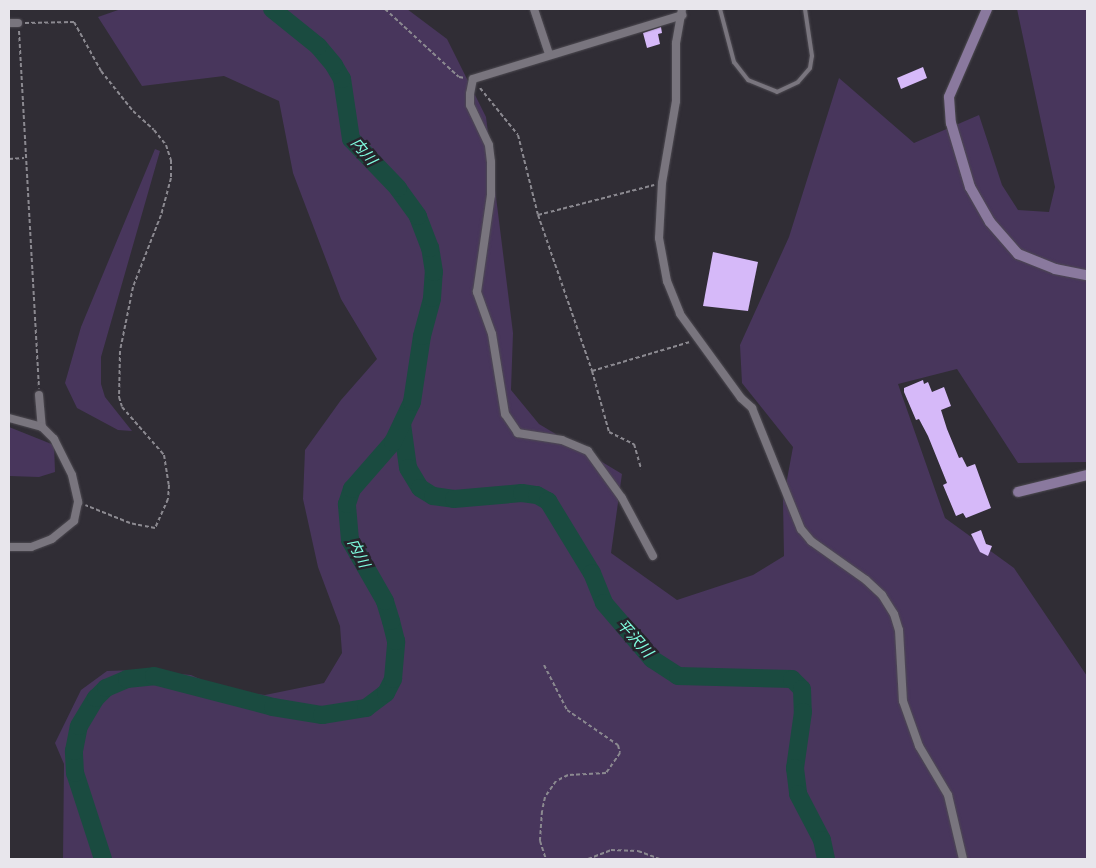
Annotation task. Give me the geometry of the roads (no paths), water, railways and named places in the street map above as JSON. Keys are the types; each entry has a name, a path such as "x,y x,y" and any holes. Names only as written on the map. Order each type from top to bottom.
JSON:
{"street":[{"path":"534,9 549,54"},
{"path":"987,9 949,97 951,123 970,187 990,222 1018,254 1055,269 1087,275"},
{"path":"653,556 622,498 588,451 562,440 518,433 505,414 492,334 477,292 491,195 491,162 489,145 470,105 473,79 682,12 676,43 676,101 662,183 659,238 668,280 680,314 697,340 752,408 801,529 811,541 866,580 882,595 894,614 899,630 903,701 919,746 948,795 963,859"},
{"path":"9,23 18,23"},
{"path":"39,396 42,427"},
{"path":"9,418 42,427 54,439 72,475 78,502 74,521 52,539 31,547 9,547"},
{"path":"1018,492 1087,475"}],"lane":[{"path":"720,9 734,62 748,80 777,92 798,82 810,68 812,56 805,9"}],"waterway":[{"name":"内川","path":"103,859 75,773 74,751 79,726 96,698 106,688 127,679 154,676 273,707 322,715 366,708 386,693 393,679 396,641 391,621 385,601 350,540 347,504 352,489 393,442 412,402 422,336 432,298 434,272 430,248 418,216 398,188 351,139 342,79 334,65 318,46 272,9"},
{"name":"平沢川","path":"402,424 408,468 420,488 433,496 454,499 522,493 537,495 548,501 592,573 604,603 652,659 678,676 792,679 802,689 803,712 795,768 798,794 822,840 826,859"}]}
